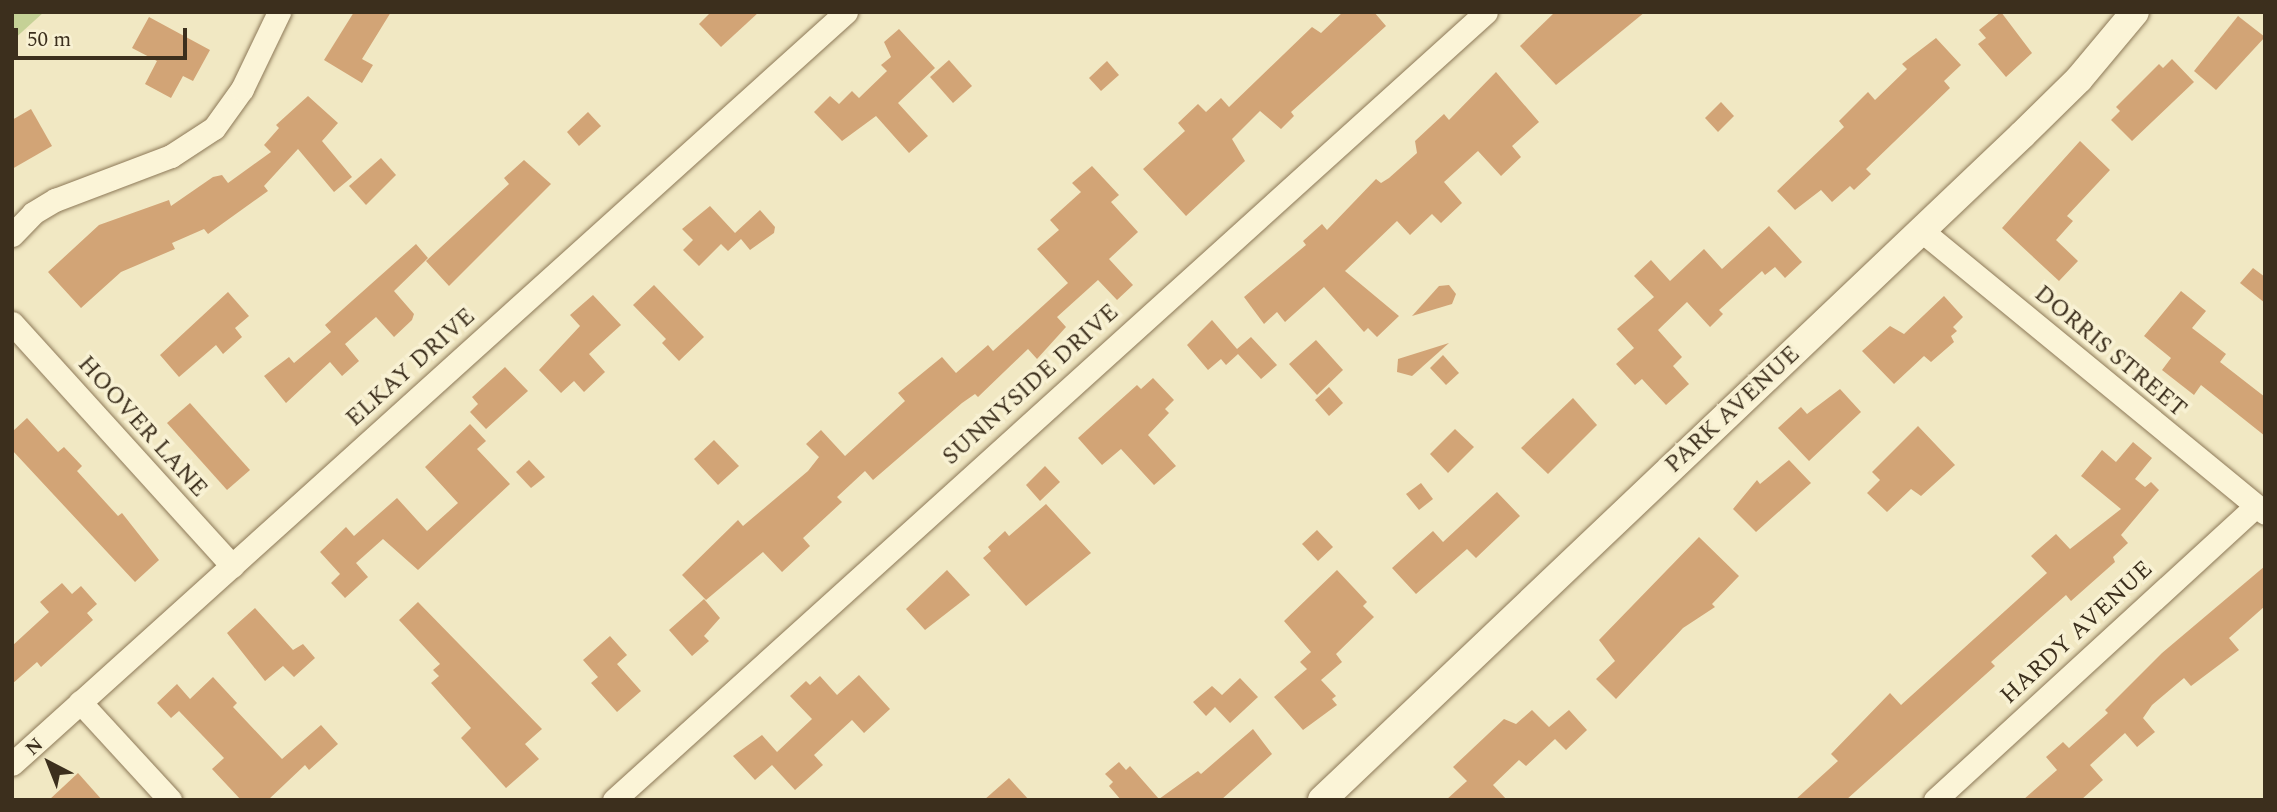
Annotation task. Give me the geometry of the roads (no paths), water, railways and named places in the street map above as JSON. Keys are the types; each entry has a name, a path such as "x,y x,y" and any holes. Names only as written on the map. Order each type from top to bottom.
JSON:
{"street":[{"path":"12,234 33,213 55,200 172,156 214,128 242,89 279,12"},
{"name":"ELKAY DRIVE","path":"12,764 846,12"},
{"name":"SUNNYSIDE DRIVE","path":"614,800 1486,12"},
{"name":"PARK AVENUE","path":"1322,800 2079,79 2135,12"},
{"name":"DORRIS STREET","path":"1922,230 2260,509"},
{"name":"HOOVER LANE","path":"12,323 232,566"},
{"name":"HARDY AVENUE","path":"1935,800 2260,509"},
{"path":"80,702 170,800"}]}
